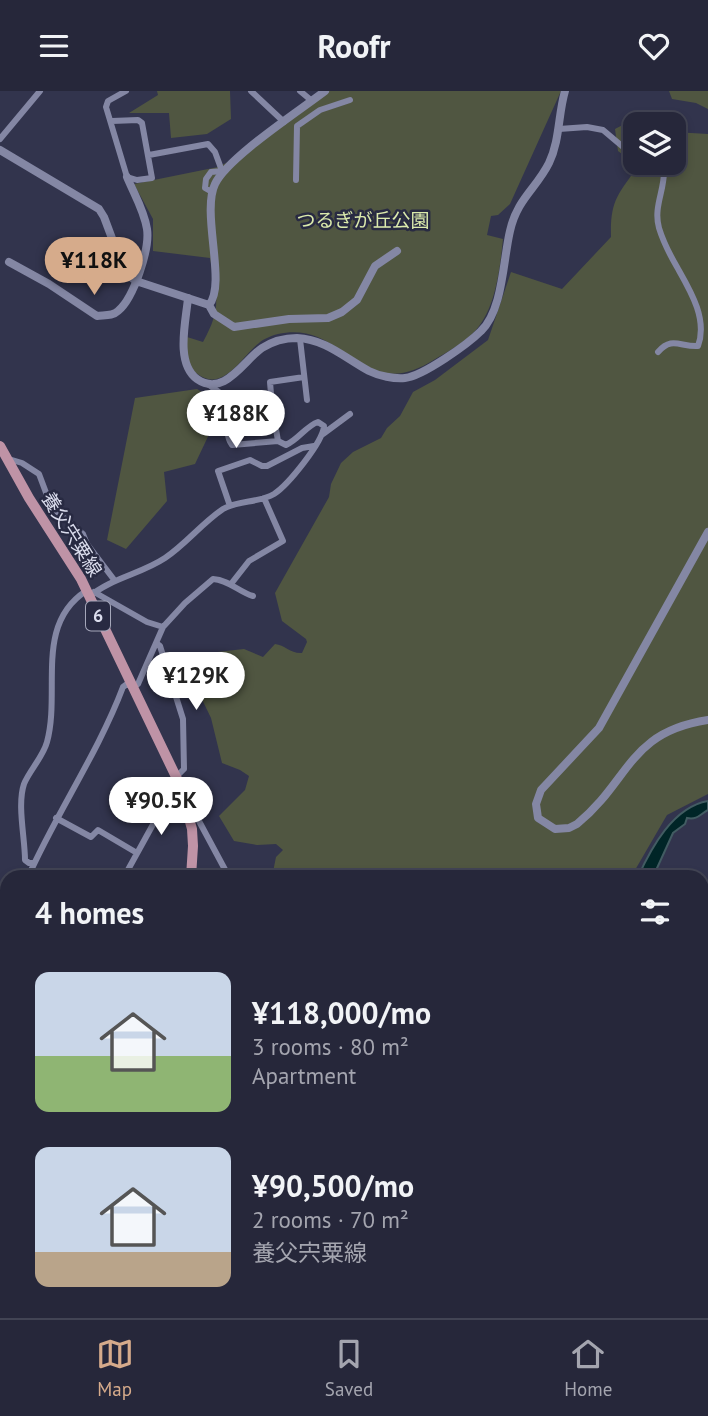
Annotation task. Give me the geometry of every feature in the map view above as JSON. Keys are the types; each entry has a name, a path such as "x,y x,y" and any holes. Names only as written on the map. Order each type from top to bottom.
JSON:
{"main road":[{"name":"養父宍粟線","path":"0,446 90,593 177,780 187,808 193,838 191,870"}],"street":[{"path":"0,139 40,91"},
{"path":"0,257 49,284 97,316 115,314 120,310 136,281 148,232 144,214 127,177 106,107 108,101 126,91"},
{"path":"251,91 284,122"},
{"path":"300,91 312,101"},
{"path":"209,305 212,302 215,280 210,207 212,191 222,171 325,91"},
{"path":"206,383 227,380 237,374 260,349 280,340 300,339 320,343 377,374 406,378 471,340 483,330 493,314 515,212 549,162 559,128 560,108 565,91"},
{"path":"296,180 297,126 320,110 350,100"},
{"path":"112,121 138,120 142,123 152,178 137,180 127,177"},
{"path":"559,128 587,127 603,130 623,147"},
{"path":"149,155 208,144 215,152 222,171"},
{"path":"0,150 99,209 125,273 136,281 209,305 214,314 234,327 289,319 328,318 342,312 357,300 375,267 397,251"},
{"path":"658,352 670,342 698,346 704,340 708,327 703,302 676,265 659,227 657,207 663,175"},
{"path":"188,298 185,358 188,369 196,379 206,383 223,396 230,407 238,411 272,406"},
{"path":"300,339 307,400"},
{"path":"278,441 270,382 304,377"},
{"path":"230,407 228,440 232,445 278,441 286,445 318,422 324,426 322,435"},
{"path":"34,863 25,860 22,806 24,784 47,743 52,655 65,608 90,593 145,570 166,558 209,520 230,506 274,494 290,478 322,435 350,414"},
{"path":"230,506 218,471 250,460 267,466 302,448 314,446"},
{"path":"8,462 12,460 22,463 38,474 58,513 83,534 87,544 115,581"},
{"path":"231,584 249,561 284,541 264,498"},
{"path":"708,532 599,728 541,790 536,804 538,817 555,829 569,828 577,824 647,744 679,726 708,720"},
{"path":"31,870 56,818 101,739 123,687 127,684 133,687 138,684 163,627 213,579 231,584 241,592 253,596"},
{"path":"90,593 163,627"},
{"path":"128,870 184,769 183,719 160,646 156,643"},
{"path":"177,780 226,870"},
{"path":"56,818 91,837 98,830 137,853"},
{"path":"193,838 209,836"}],"green space":[{"path":"157,91 230,91 231,119 207,134 171,138 169,113 129,113 158,95"},
{"name":"つるぎが丘公園","path":"329,91 561,91 510,204 498,215 491,216 487,235 503,239 493,299 483,321 466,339 420,367 394,374 368,367 333,345 309,334 278,334 261,342 225,376 208,379 191,367 187,337 203,342 216,310 210,258 153,251 153,219 134,184 218,167"},
{"path":"669,91 708,91 708,109 696,103 672,99"},
{"path":"623,125 623,155 618,151 615,129"},
{"path":"686,133 708,134 708,794 667,815 635,870 273,870 276,857 283,850 276,844 257,845 234,841 219,816 245,790 249,776 222,763 211,718 194,683 208,653 244,649 263,657 275,644 302,653 306,639 282,621 275,593 329,497 331,484 341,463 353,452 381,438 400,416 413,392 435,380 488,340 511,272 562,289 611,237 614,206 632,175 686,175"},
{"path":"197,389 223,405 195,464 164,472 167,501 126,549 107,540 135,398"}],"shaded area":[{"path":"708,801 708,810 696,817 687,818 685,824 673,833 656,870 642,870 665,830 684,811"}]}
